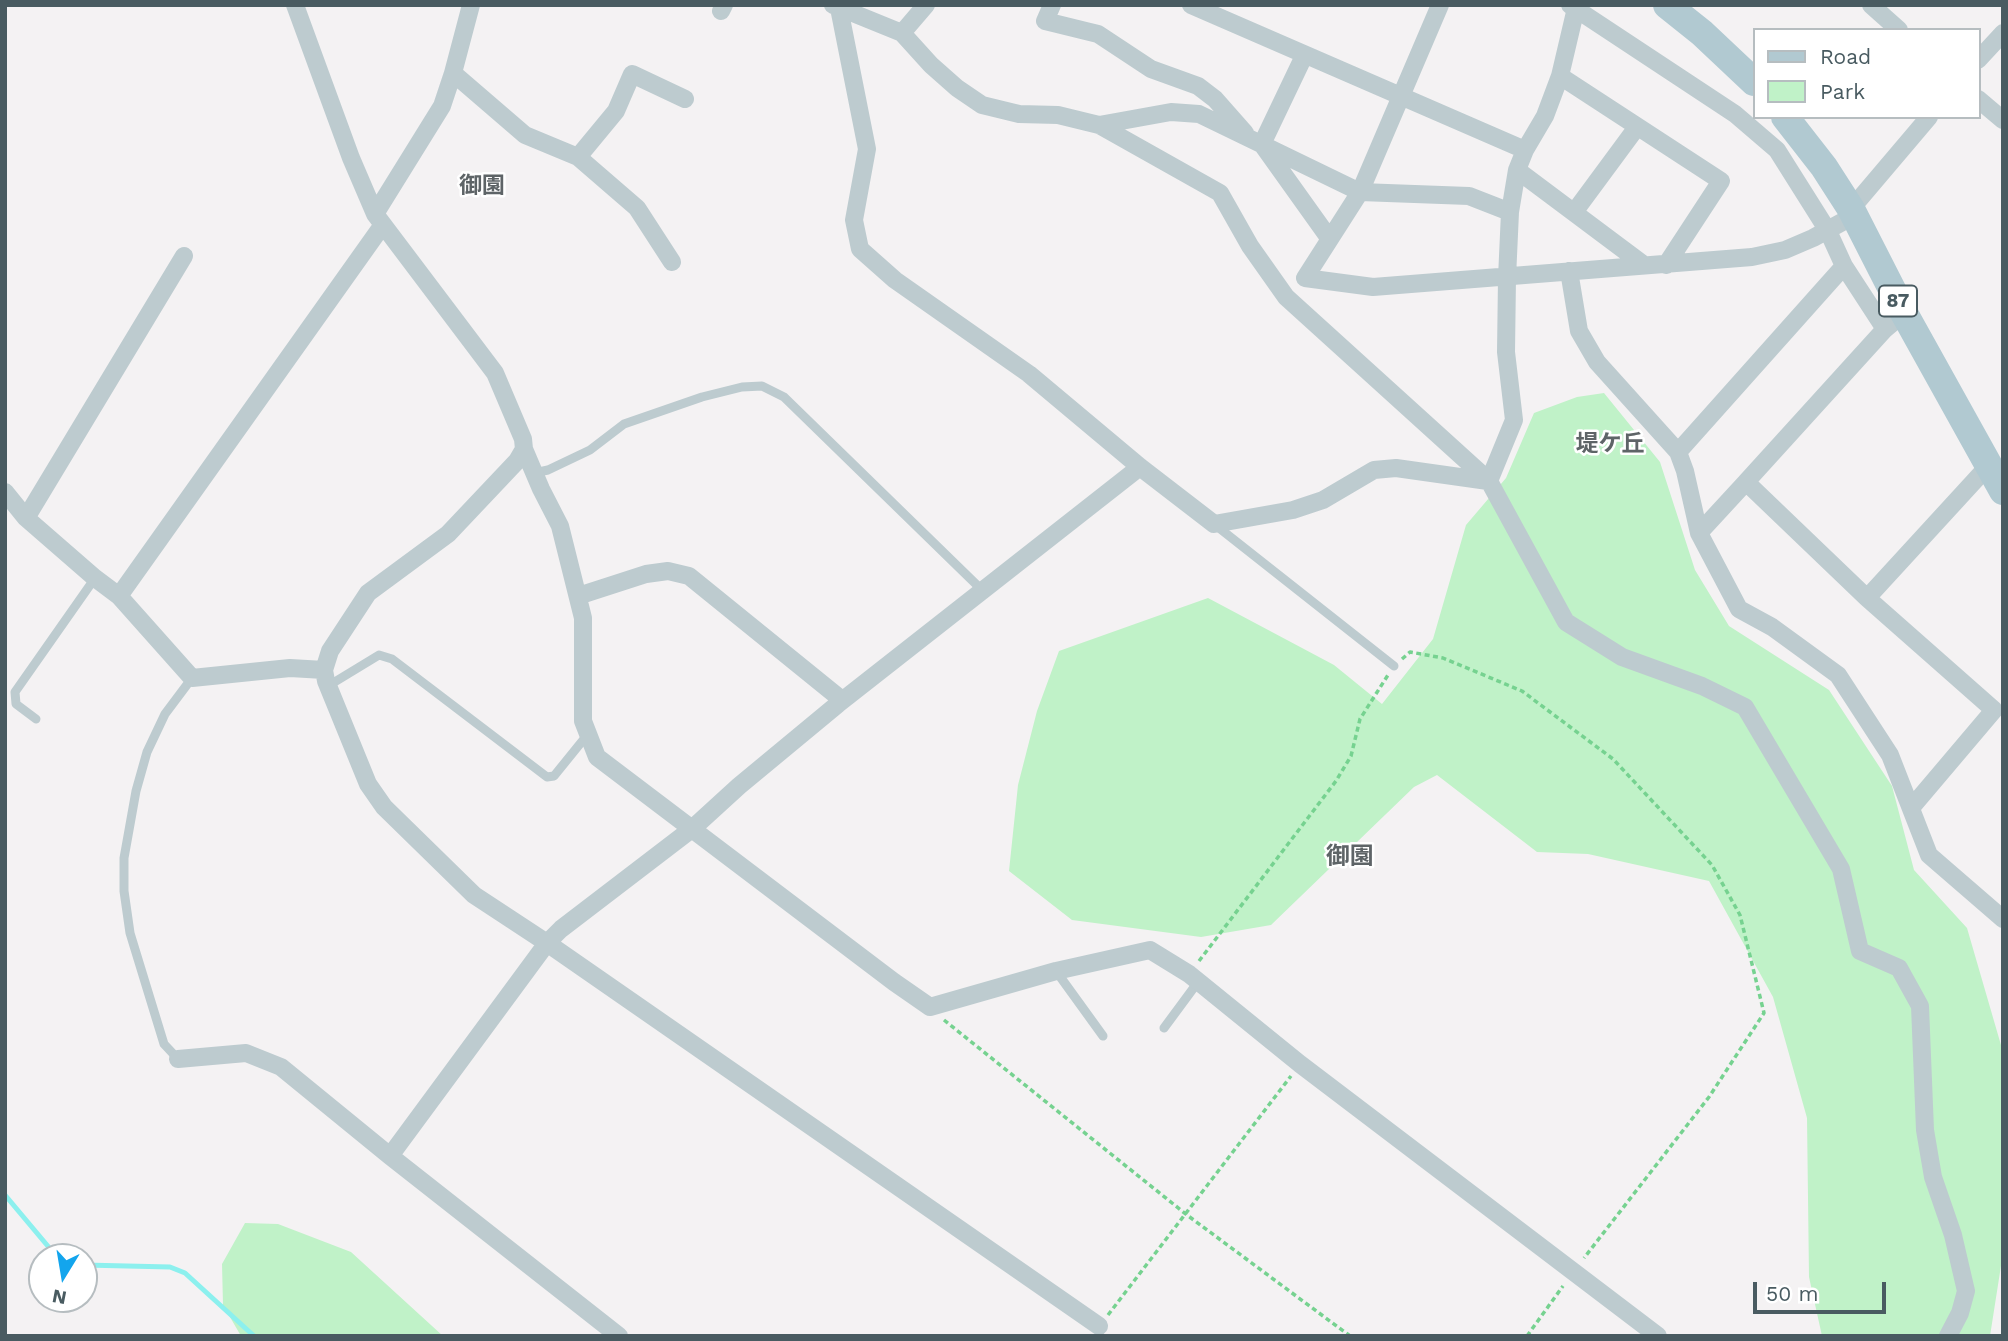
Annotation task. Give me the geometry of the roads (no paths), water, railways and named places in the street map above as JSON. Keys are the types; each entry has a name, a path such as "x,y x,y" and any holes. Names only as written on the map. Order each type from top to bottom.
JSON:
{"main road":[{"path":"1667,5 1702,33 1752,80"},
{"name":"87","path":"1787,119 1824,167 1853,212 1894,321 1989,465 2003,491"}],"street":[{"path":"295,5 351,158 378,220 495,373 523,439 524,449 534,473 560,526 583,618 583,721 597,757 930,1007 1056,971 1150,950 1194,978 1300,1064 1658,1336"},
{"path":"119,596 378,220 442,106 471,5"},
{"path":"902,33 906,5"},
{"path":"902,33 926,5"},
{"path":"1052,5 1045,21 1098,34 1151,69 1198,86 1215,99 1256,141 1329,238"},
{"path":"1191,5 1525,150"},
{"path":"1286,298 1305,278 1360,192 1440,5"},
{"path":"1871,5 1897,28"},
{"path":"836,7 902,33 939,73 982,105 1019,114 1058,115 1099,125 1220,194 1250,246 1286,298 1489,481 1566,622 1622,657 1702,686 1745,708 1841,869 1860,951 1899,968 1920,1006 1925,1130 1933,1177 1953,1235 1966,1291 1960,1314 1948,1336"},
{"path":"836,7 867,149 854,220 860,249 895,280 1029,374 1140,467 1214,524 1293,510 1323,500 1374,470 1396,468 1489,481"},
{"path":"1489,481 1514,420 1506,352 1510,212 1517,170 1525,150 1545,116 1560,76 1573,7 1735,114 1777,150 1828,231 1844,266 1894,321 1699,533"},
{"path":"1980,58 2003,33"},
{"path":"1256,141 1304,56"},
{"path":"453,73 525,135 578,157 637,208 672,262"},
{"path":"578,157 616,111 632,74 685,99"},
{"path":"1560,76 1721,181 1666,265"},
{"path":"1980,101 2003,120"},
{"path":"1099,125 1171,112 1199,114 1360,192 1469,195 1510,212"},
{"path":"1305,278 1373,287 1666,265 1752,257 1785,250 1828,231 1853,212 1926,119"},
{"path":"1575,211 1637,127"},
{"path":"1517,170 1644,265"},
{"path":"26,518 184,256"},
{"path":"1678,453 1844,266"},
{"path":"1569,271 1579,331 1597,362 1678,453 1685,471 1699,533 1739,609 1772,627 1838,675 1890,755 1929,855 2003,919"},
{"path":"524,449 517,461 448,534 368,593 330,651 326,678 368,783 384,807 474,895 1099,1326"},
{"path":"1867,598 1989,465"},
{"path":"390,1156 547,943 596,900 693,828 842,700 1140,467"},
{"path":"1746,482 1867,598 2000,709 1911,808"},
{"path":"5,492 26,518 119,596 192,678 290,668 326,678"},
{"path":"578,596 646,574 668,571 689,576 842,700"},
{"path":"177,1059 246,1054 281,1067 619,1336"}],"lane":[{"path":"534,473 548,470 590,450 624,424 702,397 742,387 762,386 784,397 981,589"},
{"path":"1214,524 1394,666"},
{"path":"36,719 16,704 15,692 95,578"},
{"path":"326,678 379,655 393,659 547,777 554,776 589,734"},
{"path":"177,1059 164,1044 130,933 124,891 124,858 136,790 147,752 165,715 192,678"},
{"path":"1056,971 1103,1036"},
{"path":"1164,1028 1194,978"}],"waterway":[{"path":"5,1195 45,1243"},
{"path":"98,1265 170,1267 185,1273 254,1336"}],"district":[{"name":"御園","path":"482,186"},
{"name":"堤ケ丘","path":"1610,444"},
{"name":"御園","path":"1350,857"}]}
